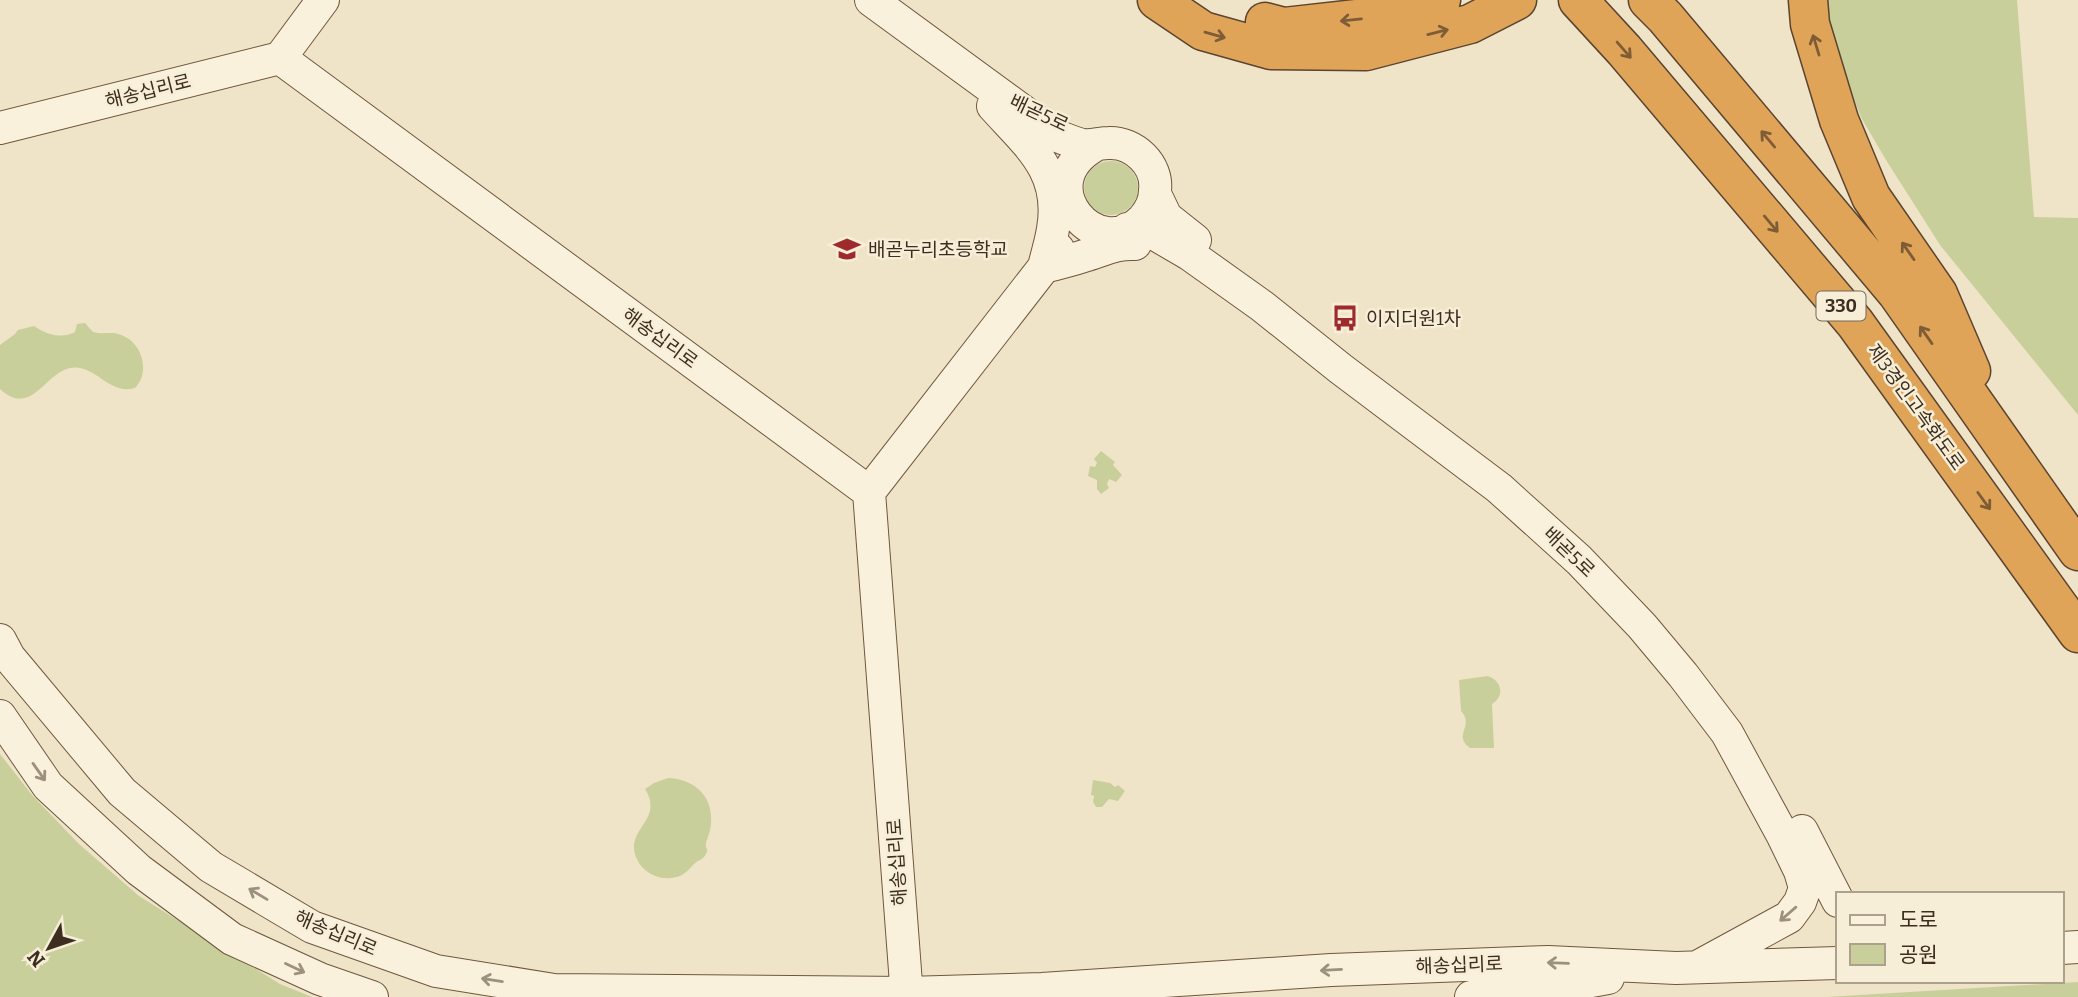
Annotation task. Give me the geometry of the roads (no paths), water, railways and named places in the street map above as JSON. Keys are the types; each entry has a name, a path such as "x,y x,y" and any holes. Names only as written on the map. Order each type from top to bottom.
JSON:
{"highway":[{"path":"1157,0 1203,31 1271,50 1366,51 1470,24 1512,3"},
{"path":"1200,0 1210,8 1284,27 1383,16 1441,0"},
{"name":"제3경인고속화도로","path":"1578,0 1624,50 1855,323 2078,633"},
{"name":"330","path":"1648,0 1674,27 1897,293 2078,551"},
{"path":"1808,0 1810,24 1839,120 1871,197 1938,294 2003,444"}],"street":[{"path":"279,58 324,0"},
{"name":"배곧5로","path":"851,0 996,100 1057,136 1082,145 1116,143 1136,150 1153,172 1155,194 1162,210 1176,226 1272,299 1499,488 1579,560 1642,626 1727,733 1782,834 1805,888 1800,902 1789,917 1686,967"},
{"name":"배곧5로","path":"872,0 996,100 1046,153 1067,184"},
{"name":"해송십리로","path":"0,128 279,58 869,492 907,995"},
{"path":"996,100 1047,171 1051,181 1055,211 1044,267"},
{"name":"배곧5로","path":"996,100 1067,128 1091,133 1119,131 1142,139 1158,155 1163,166 1168,201 1181,219 1198,235 1251,273 1347,362"},
{"name":"배곧5로","path":"1094,146 1082,153 1073,163 1067,178 1066,193 1071,208 1080,220 1093,229 1108,233 1127,229 1145,230 1189,254 1347,362 1560,516 1666,625 1712,683 1779,785 1836,897"},
{"path":"1127,229 1137,225 1148,213 1155,194"},
{"path":"869,492 1080,220"},
{"path":"1044,267 1125,243 1145,244 1168,250 1263,319 1347,362"},
{"name":"해송십리로","path":"0,640 9,657 122,792 211,867 312,927 436,971 554,990 907,995 1331,970 1548,962 1686,967 1836,963"},
{"path":"0,716 48,786 139,870 232,939 320,979 372,997"},
{"name":"해송십리로","path":"1471,997 1547,989 1686,967"}],"place":[{"name":"배곧누리초등학교","path":"847,249"},
{"name":"이지더원1차","path":"1345,318"}]}
